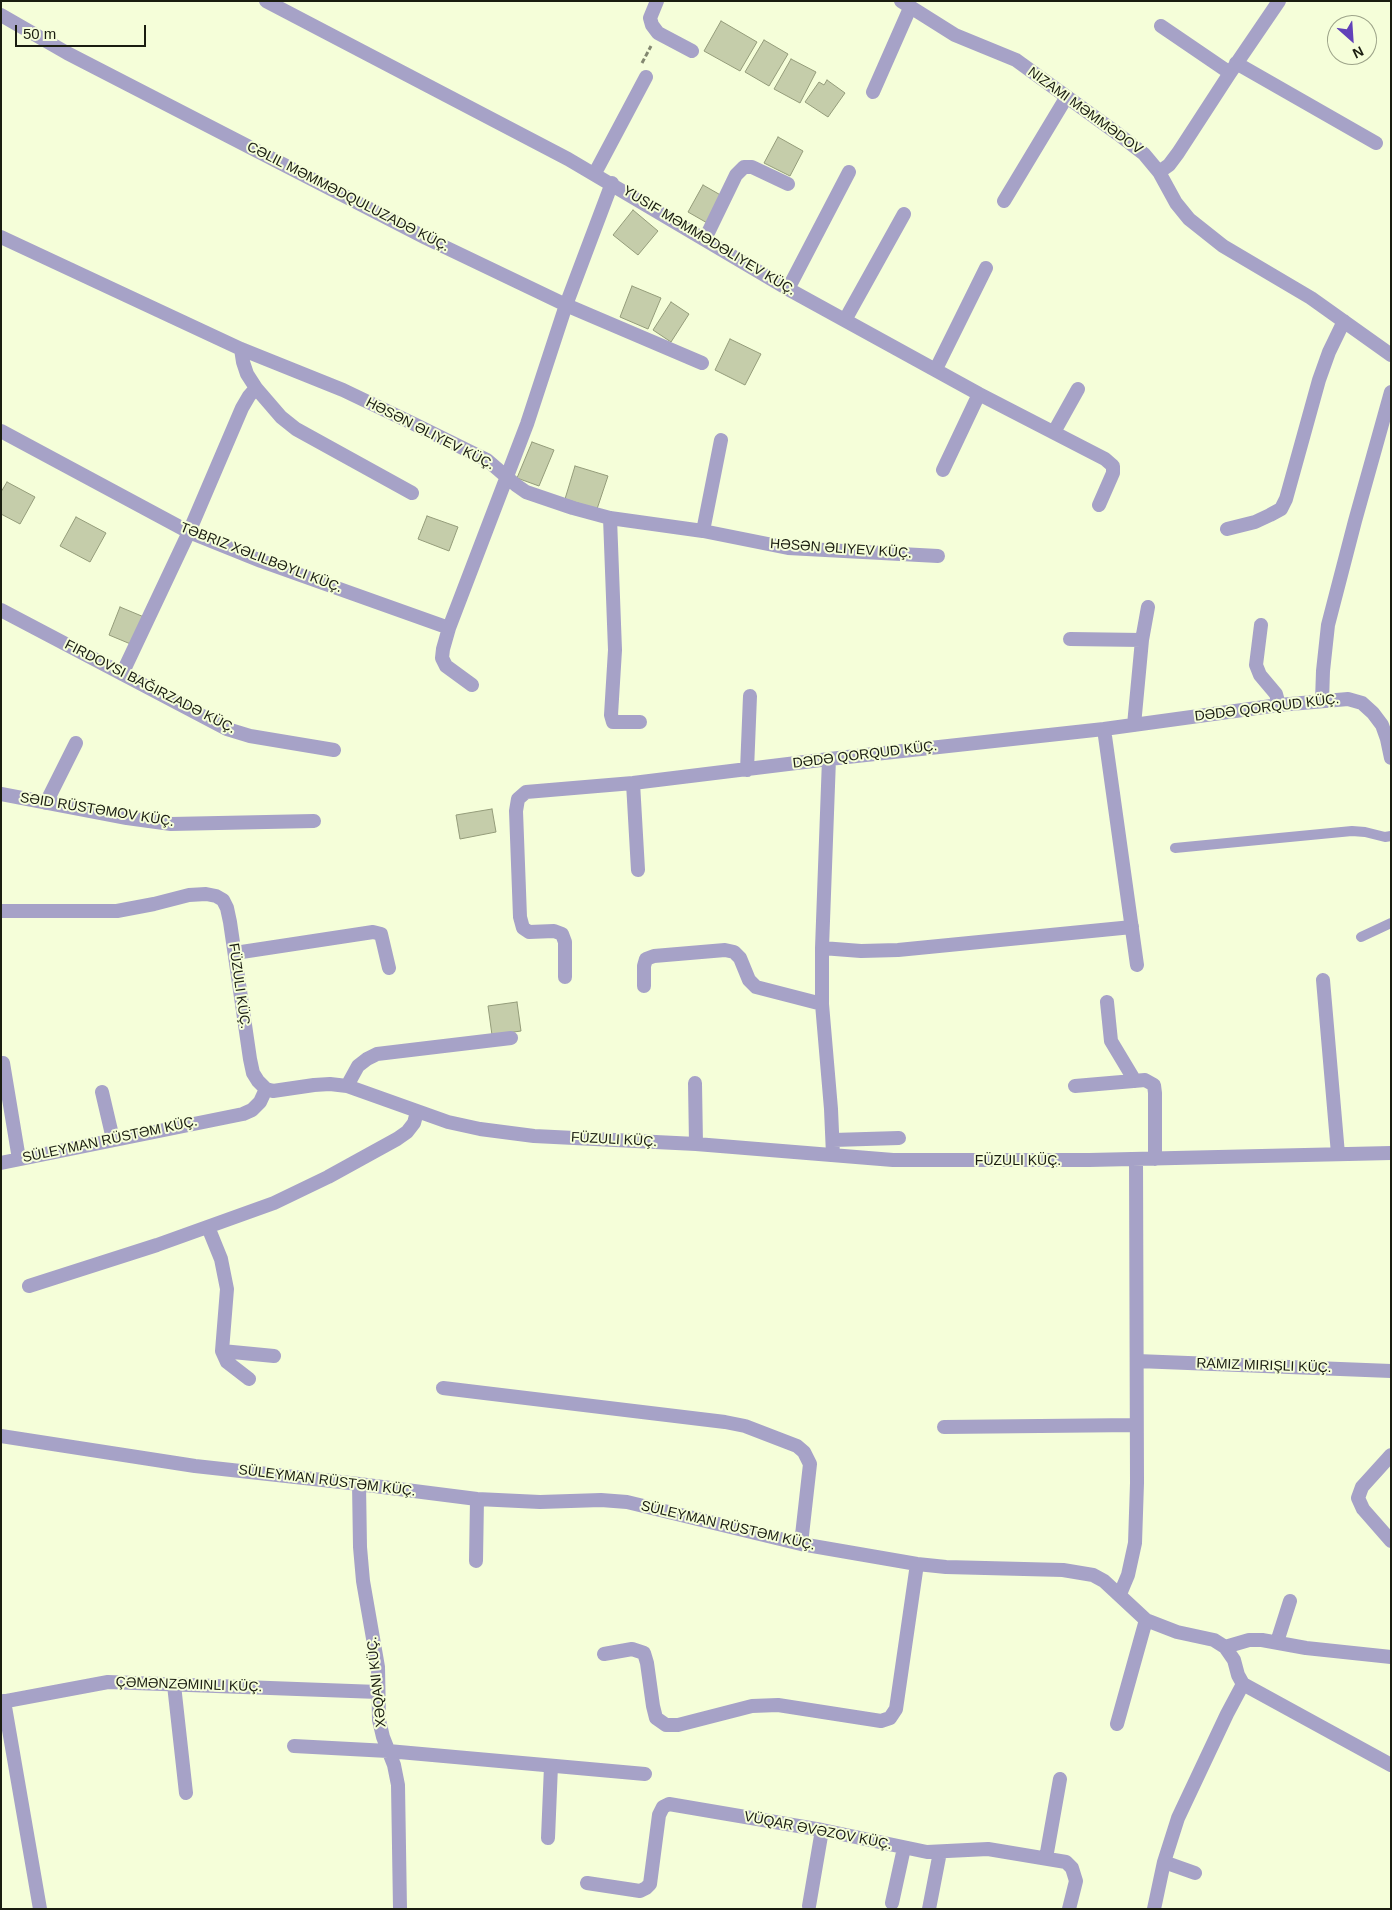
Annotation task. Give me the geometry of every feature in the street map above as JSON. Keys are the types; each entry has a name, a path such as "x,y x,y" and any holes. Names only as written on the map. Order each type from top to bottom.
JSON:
{"street":[{"name":"YUSIF MƏMMƏDƏLIYEV KÜÇ.","path":"266,1 595,173 788,289 979,394 1105,459 1113,466 1113,473 1099,505"},
{"path":"657,1 650,18 652,25 658,33 692,51"},
{"path":"1159,172 1169,165 1178,153 1279,1"},
{"path":"873,92 905,4"},
{"name":"NIZAMI MƏMMƏDOV","path":"905,4 956,35 1016,60 1144,154 1159,172 1176,203 1189,219 1223,246 1311,298 1391,355"},
{"name":"CƏLIL MƏMMƏDQULUZADƏ KÜÇ.","path":"1,15 66,53 426,238 566,305 702,363"},
{"path":"1160,26 1233,68 1376,143"},
{"path":"595,173 646,77"},
{"path":"1004,201 1066,98"},
{"path":"705,239 736,175 744,167 752,167 788,184"},
{"path":"788,289 849,172"},
{"path":"472,685 446,666 442,658 449,628 527,424 566,305 612,184"},
{"path":"845,320 904,214"},
{"name":"HƏSƏN ƏLIYEV KÜÇ.","path":"1,237 241,349 343,390 405,419 487,460 526,492 610,518 703,531 788,548 938,556"},
{"path":"936,369 986,268"},
{"path":"1227,529 1255,522 1281,509 1286,499 1319,380 1329,352 1344,321"},
{"path":"241,349 247,374 256,388 281,417 296,429 412,493"},
{"path":"122,674 189,532 242,408 256,388"},
{"path":"1054,432 1078,389"},
{"path":"1322,701 1328,625 1354,521 1391,392"},
{"path":"943,470 979,394"},
{"name":"TƏBRIZ XƏLILBƏYLI KÜÇ.","path":"1,432 189,532 449,628"},
{"path":"703,531 721,440"},
{"path":"610,518 615,650 612,722 640,722"},
{"path":"1134,725 1142,640 1148,607"},
{"path":"1,610 228,729 250,736 334,750"},
{"path":"1261,625 1256,665 1260,675 1276,694 1278,705"},
{"path":"1070,639 1142,640"},
{"path":"746,770 750,696"},
{"name":"DƏDƏ QORQUD KÜÇ.","path":"565,976 565,942 562,934 554,931 529,932 523,928 520,917 516,811 518,799 526,792 633,783 829,759 1104,729 1278,705 1348,699 1362,703 1382,725 1391,758"},
{"path":"1104,729 1136,965"},
{"path":"46,803 76,743"},
{"path":"829,759 822,948 822,1004 833,1155"},
{"path":"633,783 638,870"},
{"name":"SƏID RÜSTƏMOV KÜÇ.","path":"1,794 127,818 172,824 314,821"},
{"name":"FÜZULI KÜÇ.","path":"1,911 117,911 189,895 206,894 216,896 223,900 227,908 250,1059 258,1082 266,1089 273,1091 314,1085 347,1086 417,1112 448,1122 480,1129 534,1136 696,1144 893,1160 1154,1159 1391,1153"},
{"path":"822,948 862,951 898,950 1132,927"},
{"path":"235,953 373,932 381,934 388,968"},
{"path":"644,986 646,959 654,956 726,950 734,952 740,958 749,980 756,987 822,1004"},
{"path":"1323,980 1338,1154"},
{"path":"1107,1002 1110,1041 1135,1081"},
{"path":"347,1086 358,1066 377,1054 511,1038"},
{"path":"3,1063 19,1159"},
{"path":"1075,1086 1146,1080 1154,1085 1154,1159"},
{"path":"695,1083 696,1144"},
{"name":"SÜLEYMAN RÜSTƏM KÜÇ.","path":"1,1163 242,1114 252,1110 260,1102 266,1089"},
{"path":"102,1092 113,1139"},
{"path":"29,1286 157,1245 274,1203 328,1177 407,1132 414,1123 417,1112"},
{"path":"833,1140 899,1138"},
{"path":"1120,1594 1128,1575 1135,1543 1137,1483 1136,1159"},
{"path":"208,1227 221,1259 227,1289 222,1351 227,1362 249,1379"},
{"path":"222,1351 274,1356"},
{"name":"RAMIZ MIRIŞLI KÜÇ.","path":"1137,1361 1391,1371"},
{"path":"443,1388 725,1422 745,1426 797,1446 804,1452 810,1464 801,1544"},
{"path":"944,1427 1136,1425"},
{"name":"SÜLEYMAN RÜSTƏM KÜÇ.","path":"1,1436 195,1466 477,1499 540,1502 601,1500 627,1502 801,1544 917,1564 946,1567 1081,1572 1093,1575 1104,1581 1146,1620 1177,1632 1214,1640 1225,1647"},
{"path":"1391,1455 1362,1487 1358,1498 1362,1509 1391,1541"},
{"name":"XƏQANI KÜÇ.","path":"358,1484 363,1581 378,1667 379,1720 398,1785 400,1909"},
{"path":"476,1561 477,1499"},
{"path":"604,1654 632,1649 644,1653 656,1718 666,1725 678,1725 752,1706 778,1705 881,1721 890,1718 896,1709 917,1564"},
{"path":"1277,1642 1290,1601"},
{"path":"1117,1724 1146,1620"},
{"path":"1391,1658 1306,1648 1277,1642 1249,1640 1225,1647 1234,1660 1238,1675 1243,1684 1391,1765"},
{"name":"ÇƏMƏNZƏMINLI KÜÇ.","path":"2,1701 108,1682 378,1692"},
{"path":"1154,1909 1164,1862 1178,1818 1226,1714 1243,1684"},
{"path":"174,1685 186,1793"},
{"path":"2,1701 40,1909"},
{"path":"294,1746 388,1751 645,1774"},
{"path":"548,1838 551,1766"},
{"path":"1046,1858 1060,1779"},
{"name":"VÜQAR ƏVƏZOV KÜÇ.","path":"587,1883 640,1891 646,1888 650,1884 659,1815 663,1807 669,1804 822,1830 926,1852 988,1849 1066,1862 1072,1868 1076,1881 1069,1909"},
{"path":"809,1906 822,1830"},
{"path":"892,1903 904,1848"},
{"path":"929,1909 940,1852"},
{"path":"1164,1862 1196,1873"}],"lane":[{"path":"1175,848 1352,831 1385,837 1391,836"},
{"path":"1361,937 1391,923"}],"path":[{"path":"646,77 640,72 640,68 658,33"}],"building":[{"path":"721,21 757,42 740,71 704,51"},
{"path":"764,40 788,54 769,86 745,72"},
{"path":"791,59 816,72 800,103 774,89"},
{"path":"827,80 845,93 828,117 805,102 819,82 824,85"},
{"path":"778,137 803,151 790,176 764,163"},
{"path":"703,185 724,197 709,224 688,212"},
{"path":"633,210 658,231 638,255 613,235"},
{"path":"632,286 661,298 648,329 620,317"},
{"path":"671,302 689,314 671,342 653,330"},
{"path":"730,339 761,354 745,385 715,370"},
{"path":"532,442 554,450 539,486 517,478"},
{"path":"575,466 608,476 597,509 565,499"},
{"path":"7,482 35,497 20,524 1,514 1,492"},
{"path":"427,516 458,527 449,551 418,539"},
{"path":"76,517 106,533 90,562 60,546"},
{"path":"120,607 144,617 133,645 109,635"},
{"path":"492,809 496,832 460,839 456,815"},
{"path":"517,1002 521,1031 492,1035 488,1006"}]}
